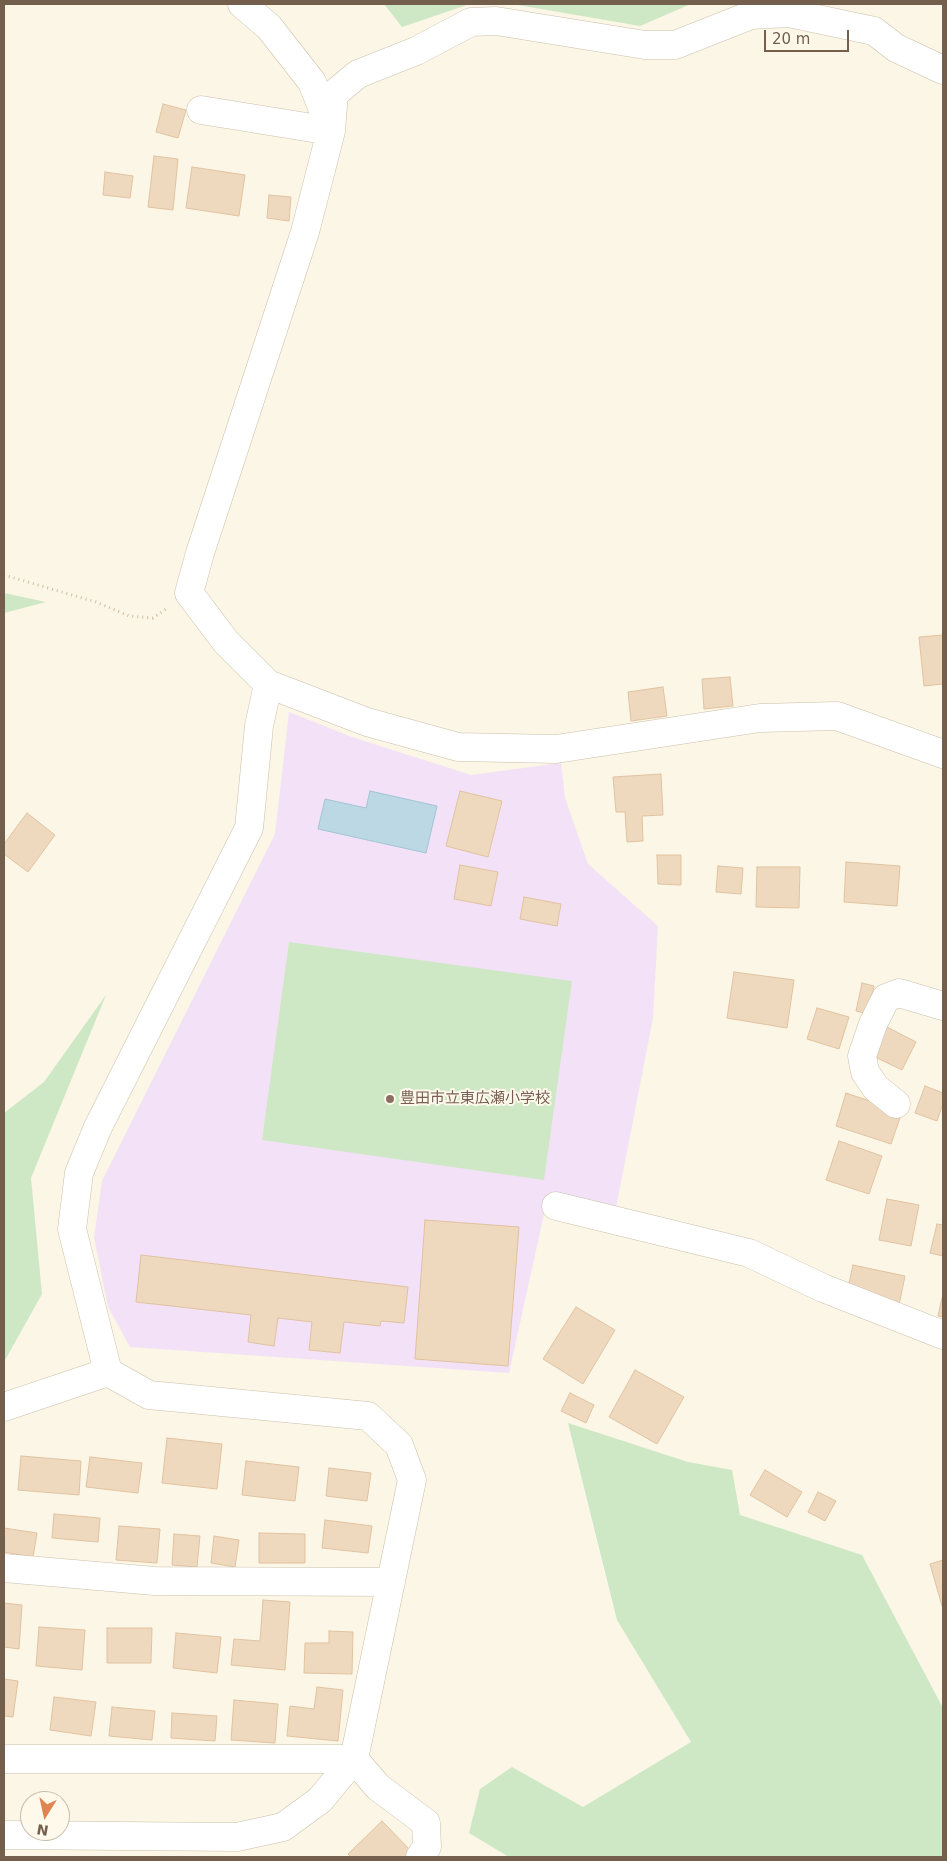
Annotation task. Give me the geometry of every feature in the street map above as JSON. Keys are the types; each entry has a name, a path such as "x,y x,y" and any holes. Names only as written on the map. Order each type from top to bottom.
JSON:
{"street":[{"path":"242,4 269,27 312,82 331,132"},
{"path":"943,70 896,48 874,31 852,24 789,14 751,15 675,45 645,45 496,21 471,22 416,52 358,74 334,94 331,132 305,232 200,552 189,593 226,642 268,684 367,722 458,747 556,749 760,718 837,716 943,754"},
{"path":"201,110 331,132"},
{"path":"4,1836 144,1848 236,1837 283,1827 320,1800 354,1759 412,1480 399,1445 368,1416 149,1395 108,1372 72,1229 79,1173 98,1127 249,828 259,726 268,684"},
{"path":"896,1104 876,1088 865,1072 862,1056 873,1024 886,998 899,993 943,1006"},
{"path":"556,1206 749,1253 824,1288 943,1334"},
{"path":"4,1407 108,1372"},
{"path":"4,1568 155,1581 391,1582"},
{"path":"4,1759 354,1759 378,1787 426,1823 427,1847 420,1857"}],"path":[{"path":"4,575 96,602 129,616 140,618 153,618 189,593"}],"shaded area":[{"name":"豊田市立東広瀬小学校","path":"289,712 352,737 471,775 561,763 565,798 588,864 658,926 653,1018 616,1208 548,1196 509,1373 130,1347 108,1307 94,1237 102,1181 275,834"}],"green space":[{"path":"384,4 470,4 402,27"},
{"path":"512,4 691,4 640,26"},
{"path":"4,593 46,602 4,613"},
{"path":"289,942 572,981 544,1180 262,1140"},
{"path":"106,995 31,1178 42,1294 4,1362 4,1113 44,1082"},
{"path":"568,1423 688,1462 732,1470 740,1515 862,1555 943,1708 943,1857 509,1857 469,1833 480,1789 512,1767 583,1807 691,1742 617,1620"}],"water":[{"path":"370,791 437,806 426,853 318,829 325,799 366,808"}],"building":[{"path":"163,104 186,110 178,138 156,132"},
{"path":"154,156 178,159 173,210 148,207"},
{"path":"192,167 245,175 239,216 186,208"},
{"path":"105,172 133,176 130,198 103,195"},
{"path":"269,195 291,197 289,221 267,218"},
{"path":"943,635 943,684 924,686 919,637"},
{"path":"730,677 733,706 704,709 702,679"},
{"path":"663,687 667,716 631,721 628,692"},
{"path":"661,774 663,815 642,816 643,841 627,842 625,812 616,812 613,777"},
{"path":"460,791 502,801 488,857 446,846"},
{"path":"27,813 55,835 28,872 4,854 4,844"},
{"path":"657,855 681,855 681,885 658,884"},
{"path":"846,862 900,866 897,906 844,902"},
{"path":"460,865 498,872 491,906 454,899"},
{"path":"718,866 743,868 741,894 716,892"},
{"path":"757,867 800,867 799,908 756,907"},
{"path":"524,897 561,904 557,926 520,919"},
{"path":"734,972 794,980 787,1028 727,1018"},
{"path":"862,983 874,986 868,1014 856,1011"},
{"path":"817,1008 849,1017 839,1049 807,1039"},
{"path":"887,1027 916,1042 902,1070 873,1056"},
{"path":"925,1086 943,1093 943,1103 937,1121 915,1113"},
{"path":"846,1093 902,1112 891,1144 836,1126"},
{"path":"839,1141 882,1156 869,1194 826,1180"},
{"path":"887,1199 919,1205 911,1246 879,1240"},
{"path":"425,1220 519,1227 508,1366 415,1359"},
{"path":"937,1224 943,1225 943,1256 930,1253"},
{"path":"141,1255 408,1287 404,1323 381,1321 380,1326 344,1322 340,1353 309,1350 312,1322 278,1318 274,1346 248,1342 251,1315 136,1302"},
{"path":"853,1265 905,1276 899,1305 847,1293"},
{"path":"943,1294 943,1317 938,1316"},
{"path":"576,1307 615,1330 583,1384 543,1359"},
{"path":"635,1370 684,1397 657,1444 609,1417"},
{"path":"570,1393 594,1405 586,1423 561,1411"},
{"path":"167,1438 222,1444 217,1489 162,1483"},
{"path":"21,1456 81,1461 79,1495 18,1490"},
{"path":"90,1457 142,1463 138,1493 86,1487"},
{"path":"246,1461 299,1467 295,1501 242,1495"},
{"path":"329,1468 371,1473 367,1501 326,1496"},
{"path":"765,1470 802,1492 787,1517 750,1495"},
{"path":"818,1492 836,1501 825,1521 808,1512"},
{"path":"54,1514 100,1518 98,1542 52,1538"},
{"path":"325,1520 372,1526 368,1553 322,1548"},
{"path":"119,1526 160,1529 157,1563 116,1560"},
{"path":"4,1528 37,1533 33,1557 4,1552"},
{"path":"259,1533 305,1534 305,1563 259,1563"},
{"path":"174,1534 200,1536 197,1567 172,1565"},
{"path":"214,1536 239,1540 235,1567 211,1563"},
{"path":"943,1560 943,1606 942,1606 930,1564"},
{"path":"263,1600 290,1602 285,1670 231,1665 234,1639 260,1641"},
{"path":"4,1603 22,1605 19,1649 4,1647"},
{"path":"39,1627 85,1630 82,1670 36,1666"},
{"path":"107,1628 152,1628 151,1663 107,1663"},
{"path":"329,1631 353,1632 352,1674 304,1673 305,1643 329,1643"},
{"path":"176,1633 221,1637 217,1673 173,1668"},
{"path":"4,1679 18,1681 13,1717 4,1716"},
{"path":"317,1687 343,1690 338,1741 287,1736 290,1706 314,1709"},
{"path":"54,1697 96,1702 91,1736 50,1730"},
{"path":"234,1700 278,1704 275,1743 231,1740"},
{"path":"112,1707 155,1711 152,1740 109,1736"},
{"path":"172,1713 217,1716 215,1741 171,1738"},
{"path":"382,1821 411,1851 404,1857 351,1857 348,1854"}],"place":[{"name":"豊田市立東広瀬小学校","path":"390,1099"}]}
